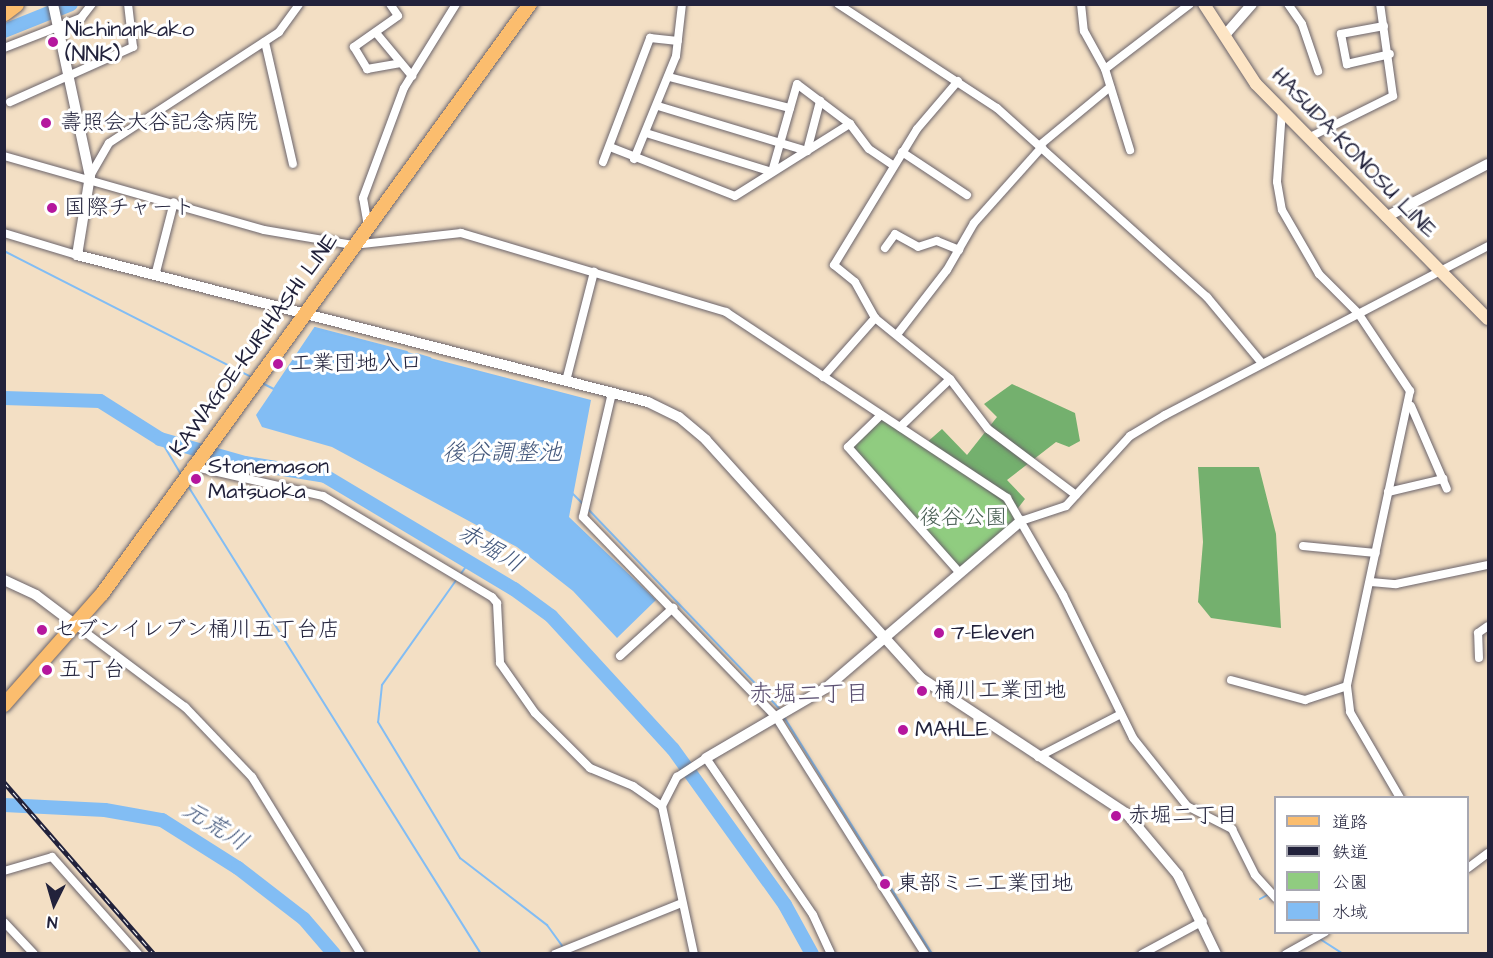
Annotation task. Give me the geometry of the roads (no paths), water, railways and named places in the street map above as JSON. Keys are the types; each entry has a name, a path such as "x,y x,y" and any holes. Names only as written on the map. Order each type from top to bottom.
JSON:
{"highway":[{"path":"4,13 16,4"}],"main road":[{"name":"KAWAGOE-KURIHASHI LINE","path":"4,705 77,626 193,463 530,4"},
{"name":"HASUDA-KONOSU LINE","path":"1204,4 1256,84 1488,319"}],"street":[{"path":"53,4 61,27 90,176 77,255"},
{"path":"4,48 61,27 92,4"},
{"path":"9,102 133,47 128,4"},
{"path":"90,176 109,143 265,42 288,24 299,4"},
{"path":"390,4 398,16 377,34 354,47 367,69 400,63"},
{"path":"368,226 363,198 412,76 456,4"},
{"path":"634,159 669,77 678,41 682,4"},
{"path":"838,4 958,81 1041,146 1207,297 1261,362"},
{"path":"1081,4 1083,31 1105,69 1130,150"},
{"path":"1105,69 1190,4"},
{"path":"1225,35 1252,4"},
{"path":"1288,4 1302,24 1318,71"},
{"path":"1308,138 1393,96 1390,54 1380,4"},
{"path":"1384,27 1341,34 1347,64 1390,54"},
{"path":"377,34 412,76"},
{"path":"603,162 650,38 678,41"},
{"path":"265,42 293,164"},
{"path":"669,77 790,108"},
{"path":"958,81 893,165 834,265 855,282 875,318 898,332 950,379 988,429 1076,495"},
{"path":"772,172 797,84 850,124 869,149 893,165"},
{"path":"898,332 959,250 975,224 1041,146 1110,87"},
{"path":"807,150 820,101"},
{"path":"658,106 780,140 807,150"},
{"path":"1282,110 1277,182 1282,210 1319,274 1358,313 1407,380 1411,406 1448,489"},
{"path":"610,147 634,159 735,196 850,124"},
{"path":"646,133 772,172"},
{"path":"902,152 966,195"},
{"path":"4,156 90,176 264,230 353,244 461,233 726,312 1007,498 1121,714 1187,806 1232,829 1255,875 1274,897"},
{"path":"1386,217 1488,164"},
{"path":"155,276 174,202"},
{"path":"4,232 155,276 648,402 692,426 883,638 932,689 1126,813 1158,848 1203,921 1216,954"},
{"path":"885,248 895,234 918,247 937,241 959,250"},
{"path":"694,954 662,806 677,777 826,688 1021,521 1056,511 1076,495 1130,436 1261,362 1488,246"},
{"path":"566,381 594,272"},
{"path":"823,376 875,318"},
{"path":"900,427 950,379"},
{"path":"612,393 583,518 673,608 776,717 925,954"},
{"path":"1399,796 1350,712 1347,686 1371,582 1400,428 1411,406"},
{"path":"881,415 848,447 960,573"},
{"path":"193,463 323,496 492,597 497,603 500,663 535,713 590,768 662,806"},
{"path":"1388,492 1443,479"},
{"path":"1303,546 1376,553"},
{"path":"1371,582 1396,584 1487,568"},
{"path":"4,580 36,595 185,707 252,777 361,954"},
{"path":"620,656 673,608"},
{"path":"1479,658 1478,633 1488,626"},
{"path":"1231,680 1305,700 1347,686"},
{"path":"1038,757 1121,714"},
{"path":"706,758 813,915 831,954"},
{"path":"1469,867 1488,853"},
{"path":"4,871 52,857 138,954"},
{"path":"555,954 682,903"},
{"path":"1142,954 1203,921"},
{"path":"4,922 34,954"},
{"path":"1286,954 1311,936"}],"water":[{"name":"後谷調整池","path":"315,328 591,400 569,517 656,600 617,638 573,591 517,547 332,447 262,427 256,415"}],"waterway":[{"path":"4,31 71,4"},
{"path":"4,251 253,378"},
{"path":"260,382 274,389 315,328 407,352"},
{"path":"416,354 430,358"},
{"name":"赤堀川","path":"4,398 100,401 160,439 245,463 325,476 514,589 551,616 673,749 785,905 812,954"},
{"path":"160,439 182,476"},
{"path":"188,486 481,954"},
{"path":"572,493 583,504"},
{"path":"587,508 780,709"},
{"path":"460,575 469,562"},
{"path":"457,579 382,685 378,722 460,858 547,925 568,954"},
{"path":"784,717 932,954"},
{"name":"元荒川","path":"4,805 105,810 162,820 238,868 304,919 334,954"},
{"path":"1260,899 1269,894"},
{"path":"1320,939 1343,954"}],"railway":[{"path":"4,782 154,954"}],"place":[{"name":"Nichinankako (NNK)","path":"53,42"},
{"name":"壽照会大谷記念病院","path":"46,123"},
{"name":"国際チャート","path":"52,208"},
{"name":"工業団地入口","path":"278,364"},
{"name":"Stonemason Matsuoka","path":"196,479"},
{"name":"セブンイレブン桶川五丁台店","path":"42,630"},
{"name":"7-Eleven","path":"939,633"},
{"name":"五丁台","path":"47,670"},
{"name":"桶川工業団地","path":"922,691"},
{"name":"MAHLE","path":"903,730"},
{"name":"赤堀二丁目","path":"1116,816"},
{"name":"東部ミニ工業団地","path":"885,884"}],"district":[{"name":"赤堀二丁目","path":"809,695"}],"park label":[{"name":"後谷公園","path":"963,518"}]}
